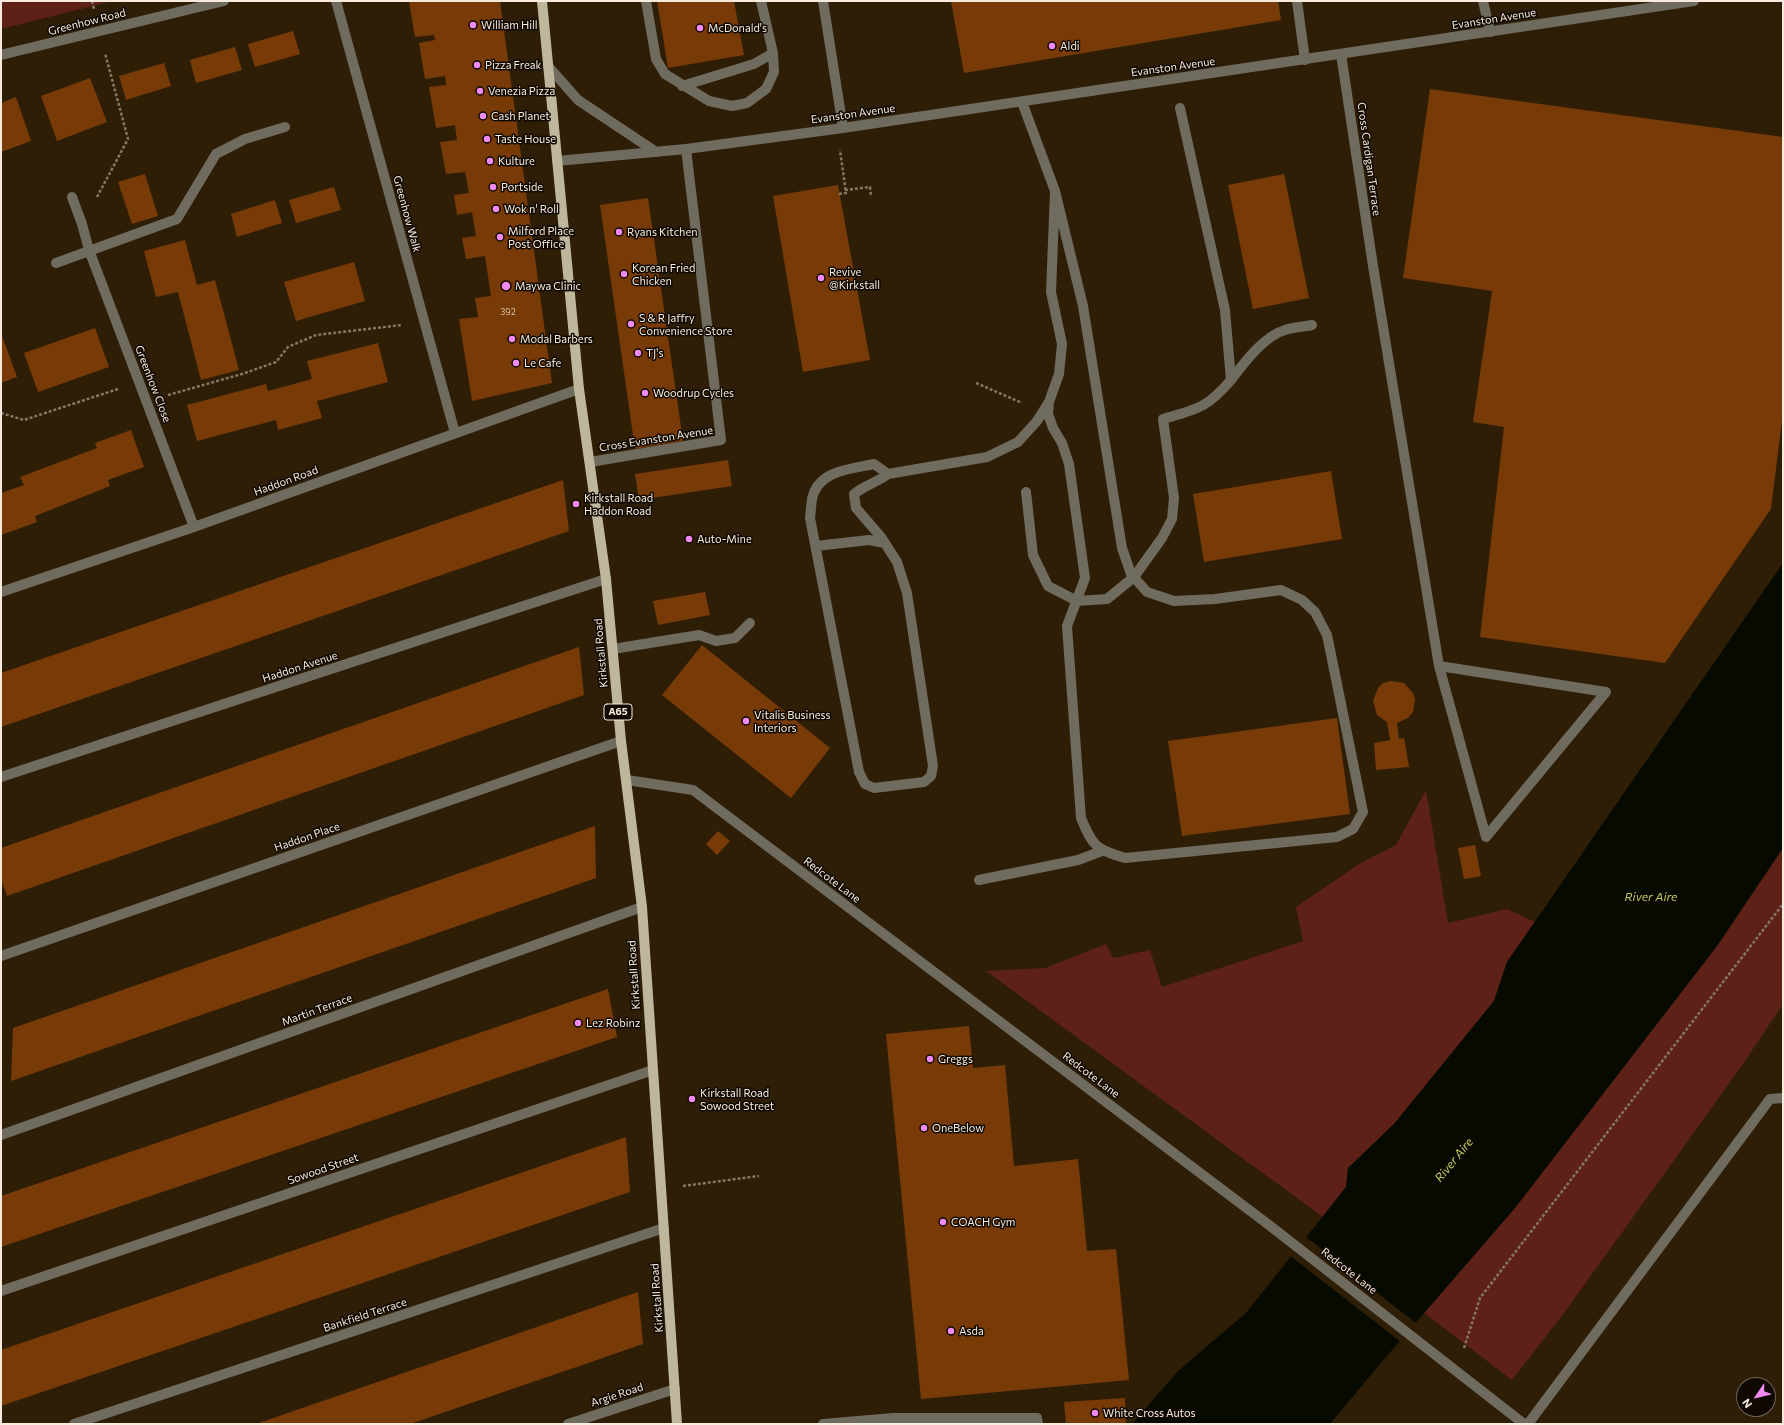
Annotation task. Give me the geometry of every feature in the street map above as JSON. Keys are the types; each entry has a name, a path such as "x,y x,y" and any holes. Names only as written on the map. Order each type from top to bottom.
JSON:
{"main road":[{"name":"Kirkstall Road","path":"542,1 578,388 606,579 621,741 642,907 677,1424"}],"street":[{"name":"Greenhow Road","path":"1,55 224,1"},
{"name":"Greenhow Walk","path":"336,1 455,433"},
{"path":"646,1 656,59 665,74 682,86 709,101 732,106 747,103 766,89 774,72 773,53 761,1"},
{"path":"823,1 840,128"},
{"path":"1297,1 1305,60"},
{"path":"1483,1 1490,32"},
{"name":"Evanston Avenue","path":"557,161 686,149 840,128 1694,1"},
{"path":"682,86 754,64 773,53"},
{"name":"Cross Cardigan Terrace","path":"1341,54 1373,266 1439,666 1486,837 1606,692 1439,666"},
{"path":"548,66 578,100 656,152"},
{"path":"1022,102 1055,191 1083,306 1122,548 1132,574 1147,592 1174,601 1215,598 1281,590 1302,600 1316,612 1327,635 1363,812 1353,829 1337,837 1126,858 1102,851 1090,840 1081,818 1067,626 1085,578 1069,464 1062,443 1053,428 1048,414 1049,402"},
{"path":"1180,108 1225,310 1231,380"},
{"path":"56,263 177,219 216,154 245,139 285,127"},
{"name":"Cross Evanston Avenue","path":"590,462 721,440 686,149"},
{"path":"888,474 874,464 830,474 818,484 812,498 810,518 859,772 865,784 874,788 924,782 931,776 933,766 907,593 898,562 885,543 856,508 854,494 865,485 877,482 888,474 987,457 1018,442 1037,421 1049,402 1059,374 1062,344 1050,292 1055,191"},
{"name":"Greenhow Close","path":"72,197 82,224 89,250 194,527"},
{"path":"1026,492 1033,555 1048,586 1077,601 1107,599 1134,577 1162,538 1172,519 1174,498 1163,419 1200,408 1217,396 1250,354 1284,330 1312,325"},
{"name":"Haddon Road","path":"1,592 194,527 578,388"},
{"path":"816,546 869,540 885,543"},
{"name":"Haddon Avenue","path":"1,777 606,579"},
{"path":"612,649 699,635 716,641 735,638 750,622"},
{"name":"Haddon Place","path":"1,956 621,741"},
{"name":"Redcote Lane","path":"627,780 693,790 1269,1225 1457,1370 1524,1424"},
{"path":"979,880 1078,860 1102,851"},
{"name":"Martin Terrace","path":"1,1135 642,907"},
{"name":"Sowood Street","path":"1,1291 653,1070"},
{"path":"1528,1424 1770,1099 1783,1098"},
{"name":"Bankfield Terrace","path":"74,1424 664,1228"},
{"name":"Argie Road","path":"568,1424 675,1389"},
{"path":"823,1424 893,1418 969,1421 1006,1418 1037,1418 1038,1424"}],"path":[{"path":"82,224 128,138 92,1"},
{"path":"839,194 846,193 840,128"},
{"path":"845,190 870,187 872,197"},
{"path":"147,402 242,374 276,362 288,347 316,335 424,322"},
{"path":"1,413 24,420 139,382"},
{"path":"976,383 1029,406"},
{"path":"1457,1370 1480,1298 1783,904"},
{"path":"661,1188 759,1176"}],"shaded area":[{"path":"1,1 113,1 1,29"},
{"path":"1426,790 1448,923 1507,909 1535,922 1507,962 1494,1001 1394,1124 1348,1168 1346,1187 1323,1217 986,971 1045,968 1106,944 1113,958 1150,950 1162,987 1303,941 1296,907 1359,864 1396,845"},
{"path":"1783,848 1783,1004 1743,1064 1567,1309 1512,1380 1424,1313 1515,1208 1717,946"}],"water":[{"name":"River Aire","path":"1783,563 1783,848 1717,946 1515,1208 1330,1424 1132,1424 1178,1371 1246,1313 1346,1187 1348,1168 1394,1124 1494,1001 1507,962"}],"pier":[{"path":"1305,1236 1417,1324 1401,1342 1289,1255"}],"building":[{"path":"409,1 500,1 552,383 472,401 459,319 478,317 475,298 491,296 485,256 466,259 462,238 476,236 472,212 457,215 454,195 469,193 465,172 446,174 440,142 457,140 455,125 436,128 429,87 446,85 445,76 425,79 419,43 435,40 434,35 415,37"},
{"name":"McDonald's","path":"657,1 734,1 744,55 668,68"},
{"name":"Aldi","path":"951,1 1278,1 1281,20 964,73"},
{"path":"293,31 300,54 255,67 248,44"},
{"path":"235,47 242,70 196,83 190,60"},
{"path":"164,63 171,86 126,100 119,76"},
{"path":"90,78 107,122 57,141 41,96"},
{"path":"1430,89 1783,137 1783,412 1771,509 1665,663 1480,637 1504,427 1473,422 1492,291 1403,278"},
{"path":"16,97 31,141 1,152 1,103"},
{"path":"145,174 158,216 132,224 118,182"},
{"path":"1284,174 1309,298 1253,309 1228,185"},
{"name":"Revive @Kirkstall","path":"838,185 870,360 803,372 773,196"},
{"path":"334,187 341,210 296,223 289,200"},
{"path":"648,198 683,441 635,449 600,205"},
{"path":"275,200 282,223 237,237 231,214"},
{"path":"185,240 197,285 215,280 239,370 201,380 178,292 156,297 144,251"},
{"path":"354,262 365,301 296,321 284,282"},
{"path":"95,328 109,367 38,392 24,353"},
{"path":"1,333 17,377 1,383"},
{"path":"378,343 388,382 317,401 322,418 278,430 276,420 197,441 187,405 266,384 268,391 312,379 307,361"},
{"path":"131,430 144,467 108,480 110,486 35,516 37,522 1,535 1,493 24,485 20,477 97,448 95,443"},
{"path":"728,460 732,486 639,500 635,474"},
{"path":"1331,471 1342,539 1204,562 1193,494"},
{"path":"563,480 569,531 1,727 1,673"},
{"path":"705,592 710,615 658,625 653,601"},
{"name":"Vitalis Business Interiors","path":"702,645 830,748 791,798 662,695"},
{"path":"579,647 584,695 7,896 1,880 1,848"},
{"path":"1391,681 1404,683 1413,693 1415,699 1413,712 1408,718 1397,723 1399,739 1404,738 1409,767 1376,770 1374,743 1390,740 1387,722 1377,715 1373,701 1378,688 1383,683"},
{"path":"1337,718 1350,814 1182,836 1168,741"},
{"path":"595,826 596,878 11,1081 13,1028"},
{"path":"718,831 730,841 717,855 706,844"},
{"path":"1475,845 1481,876 1464,879 1458,848"},
{"path":"608,989 617,1037 1,1247 1,1196"},
{"path":"969,1026 973,1068 1005,1065 1014,1166 1078,1159 1087,1251 1116,1249 1129,1380 921,1399 886,1034"},
{"path":"626,1137 630,1192 1,1406 1,1350"},
{"path":"638,1292 643,1344 594,1361 410,1424 256,1424"},
{"name":"White Cross Autos","path":"1125,1398 1126,1424 1066,1424 1064,1402"}],"place":[{"name":"William Hill","path":"473,25"},
{"name":"McDonald's","path":"700,28"},
{"name":"Aldi","path":"1052,46"},
{"name":"Pizza Freak","path":"477,65"},
{"name":"Venezia Pizza","path":"480,91"},
{"name":"Cash Planet","path":"483,116"},
{"name":"Taste House","path":"487,139"},
{"name":"Kulture","path":"490,161"},
{"name":"Portside","path":"493,187"},
{"name":"Wok n' Roll","path":"496,209"},
{"name":"Ryans Kitchen","path":"619,232"},
{"name":"Milford Place Post Office","path":"500,237"},
{"name":"Korean Fried Chicken","path":"624,274"},
{"name":"Revive @Kirkstall","path":"821,278"},
{"name":"Maywa Clinic","path":"506,286"},
{"name":"S & R Jaffry Convenience Store","path":"631,324"},
{"name":"Modal Barbers","path":"512,339"},
{"name":"TJ's","path":"638,353"},
{"name":"Le Cafe","path":"516,363"},
{"name":"Woodrup Cycles","path":"645,393"},
{"name":"Kirkstall Road Haddon Road","path":"576,504"},
{"name":"Auto-Mine","path":"689,539"},
{"name":"Vitalis Business Interiors","path":"746,721"},
{"name":"Lez Robinz","path":"578,1023"},
{"name":"Greggs","path":"930,1059"},
{"name":"Kirkstall Road Sowood Street","path":"692,1099"},
{"name":"OneBelow","path":"924,1128"},
{"name":"COACH Gym","path":"943,1222"},
{"name":"Asda","path":"951,1331"},
{"name":"White Cross Autos","path":"1095,1413"}]}
